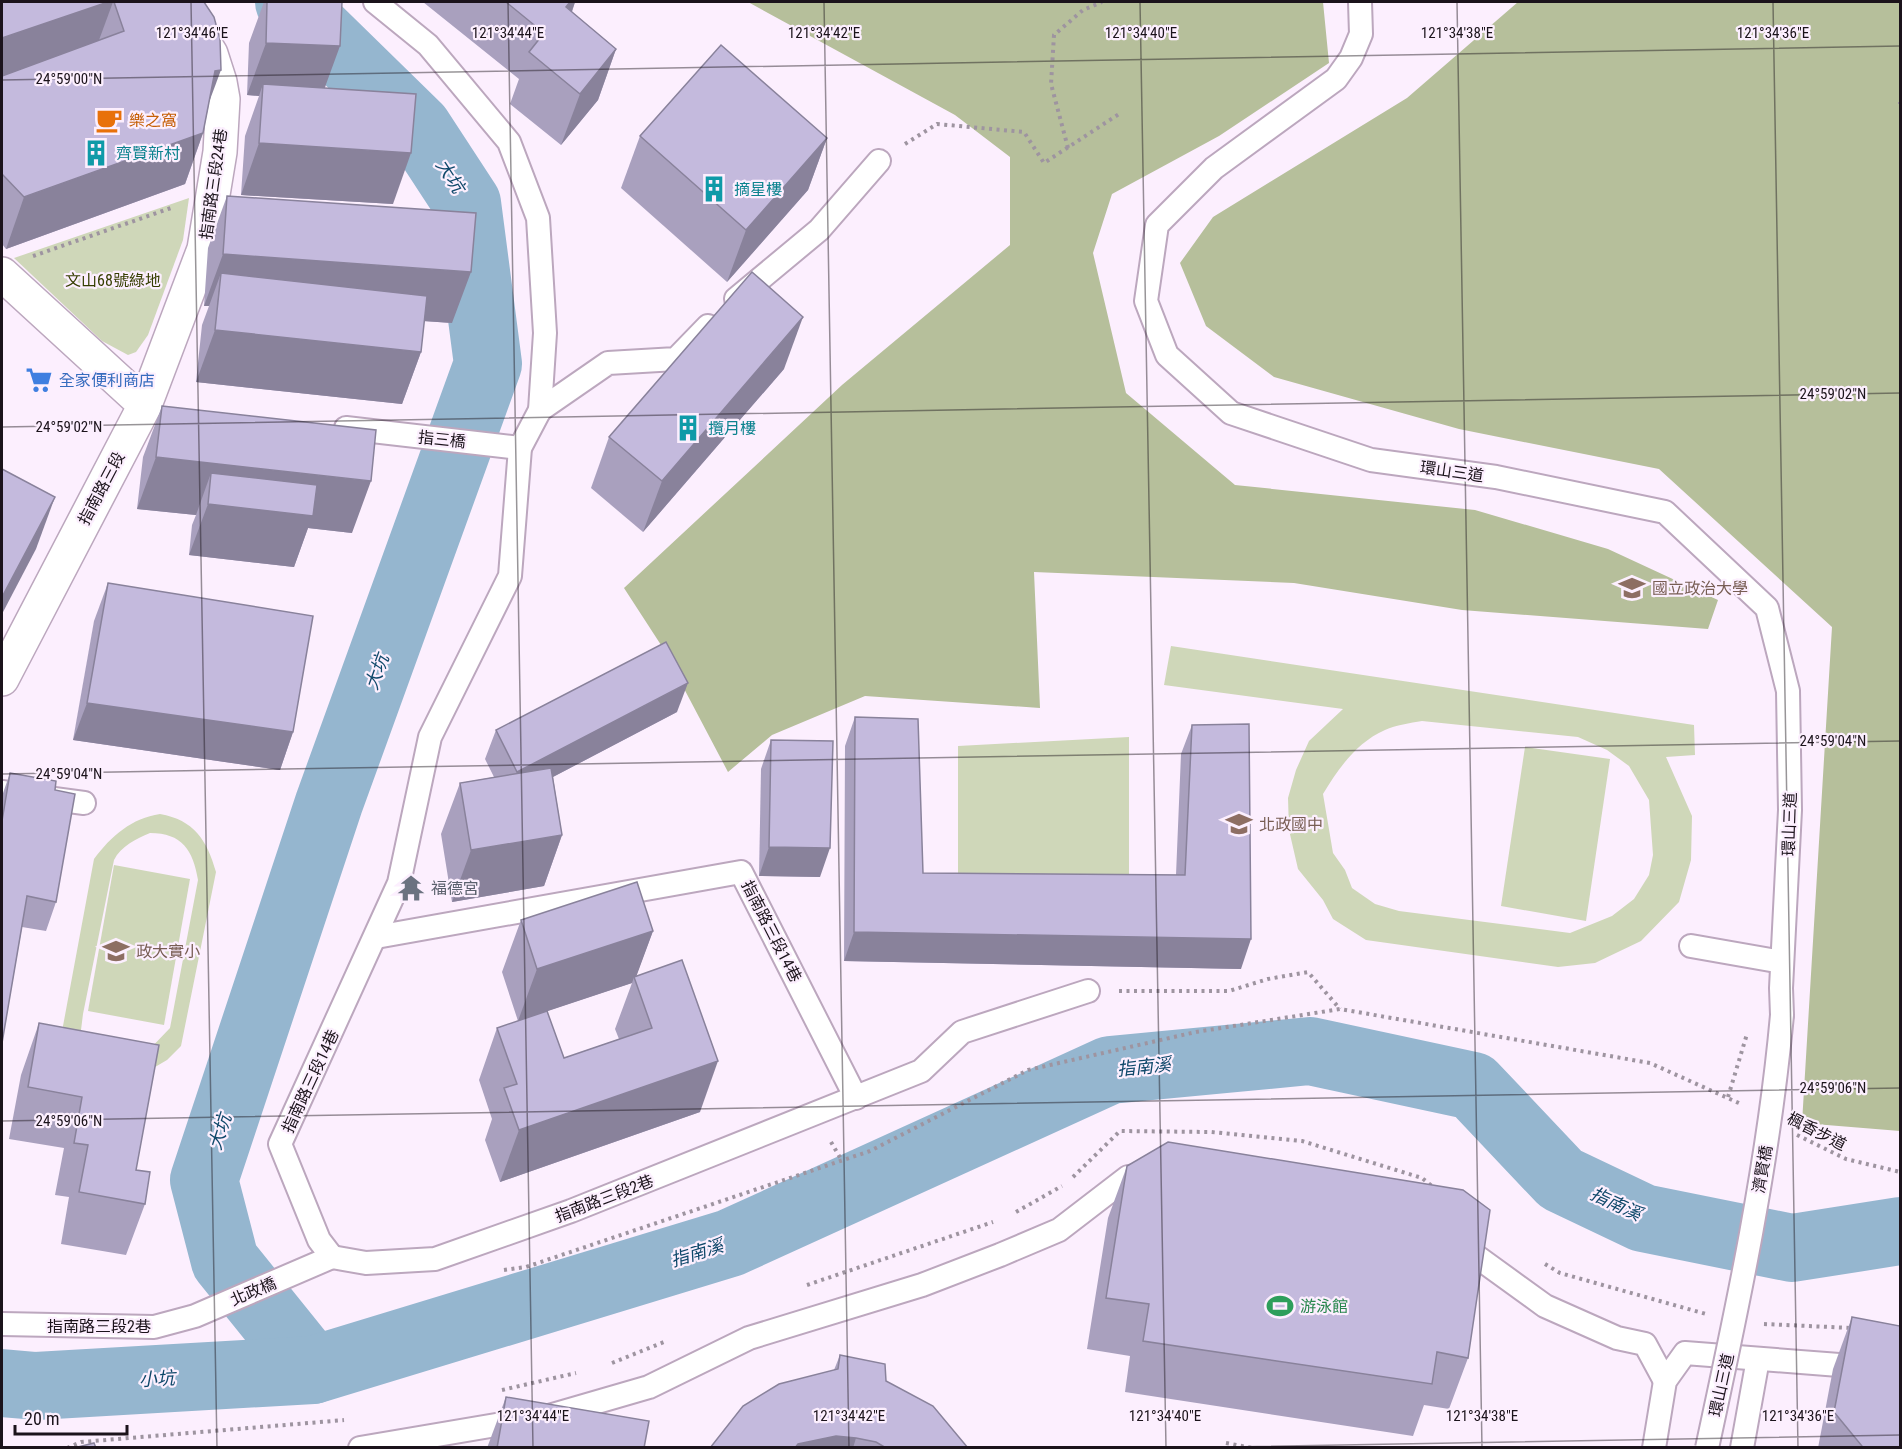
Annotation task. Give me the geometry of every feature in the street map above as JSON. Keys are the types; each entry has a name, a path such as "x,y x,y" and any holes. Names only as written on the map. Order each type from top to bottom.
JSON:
{"street":[{"name":"指南路三段24巷","path":"157,407 204,249 223,215 220,152 223,99 220,82 211,54 185,12 175,2"},
{"path":"13,267 157,407"},
{"name":"指南路三段","path":"2,679 157,407"}],"lane":[{"path":"375,2 428,45 509,142 538,218 545,333 540,410 520,448"},
{"name":"環山三道","path":"1360,2 1361,34 1351,58 1336,79 1214,168 1157,225 1146,301 1167,355 1231,413 1371,460 1496,477 1665,512 1767,608 1788,691 1790,810 1782,962 1782,1015"},
{"path":"540,410 608,363 676,359 747,288 819,230 879,161"},
{"name":"指三橋","path":"323,426 520,448"},
{"name":"指南路三段14巷","path":"332,1257 319,1240 280,1144 376,938 399,883 430,737 510,576 520,448"},
{"path":"2,792 84,803"},
{"name":"指南路三段14巷","path":"376,938 741,872 862,1095"},
{"path":"1691,946 1782,962"},
{"name":"指南路三段2巷","path":"332,1257 366,1263 435,1259 572,1211 921,1071 962,1032 1088,991"},
{"name":"濟賢橋","path":"1734,1322 1775,1094 1782,1015"},
{"path":"360,1448 549,1416 648,1387 749,1338 922,1285 1000,1255 1059,1230 1128,1177 1170,1170"},
{"path":"1439,1232 1477,1254 1545,1306 1617,1338 1645,1344 1665,1381"},
{"name":"北政橋","path":"195,1316 332,1257"},
{"name":"指南路三段2巷","path":"2,1324 154,1327 195,1316"},
{"name":"環山三道","path":"1707,1448 1734,1322"},
{"path":"1654,1448 1665,1381 1685,1353 1839,1365 1900,1365"},
{"path":"1742,1448 1758,1359"}],"path":[{"path":"1068,148 1051,84 1054,35 1083,10 1102,2"},
{"path":"879,161 937,124 1023,132 1044,163 1119,114"},
{"path":"13,267 179,206 223,215"},
{"path":"1088,991 1229,991 1268,979 1308,972 1340,1009"},
{"path":"496,1271 526,1267 870,1151 1028,1070 1196,1032 1340,1009 1650,1063 1747,1107"},
{"name":"楓香步道","path":"1795,1134 1846,1159 1900,1172"},
{"path":"822,1145 832,1141 842,1161"},
{"path":"1734,1322 1835,1329 1857,1328"},
{"path":"67,1448 81,1442"},
{"path":"1226,1443 1252,1448"}],"green space":[{"path":"748,2 1323,2 1329,63 1219,136 1112,194 1093,253 1126,393 1235,485 1475,510 1608,549 1718,600 1708,629 1462,610 1294,583 1034,572 1040,708 865,696 772,735 728,772 661,645 624,588 842,385 1010,245 1010,157 955,115"},
{"path":"1518,2 1900,2 1900,1131 1802,1123 1832,627 1659,469 1459,429 1274,377 1206,326 1180,263 1213,217 1407,98"},
{"name":"文山68號綠地","path":"189,198 183,240 148,335 136,352 128,355 102,341 14,258"},
{"path":"1171,646 1694,725 1695,755 1666,757 1692,816 1691,860 1679,902 1641,941 1595,963 1558,967 1366,940 1333,919 1323,900 1298,869 1289,830 1288,798 1296,770 1309,741 1343,709 1164,685","holes":["1422,721 1578,737 1607,750 1629,766 1649,800 1653,855 1649,875 1634,899 1612,916 1570,933 1399,911 1375,904 1352,888 1345,870 1333,853 1323,794 1349,757 1375,735 1403,724"]},
{"path":"1129,737 1129,887 958,885 958,746"},
{"path":"1525,747 1610,759 1586,921 1501,906"},
{"path":"160,814 172,817 190,827 203,841 216,872 181,1046 167,1060 150,1070 66,1044 63,1026 94,859 123,829 150,816","holes":["150,833 170,836 184,845 193,860 198,880 170,1028 147,1052 86,1043 81,1030 83,1014 114,860 134,840"]},
{"path":"114,865 190,879 164,1025 88,1011"}],"building":[{"path":"2,2 108,2 2,38"},
{"path":"114,2 204,2 214,17 220,39 221,70 215,71 203,133 24,197 2,174 2,76 124,31"},
{"path":"267,2 342,2 340,46 266,43"},
{"path":"506,2 570,2 566,7 616,49 580,94 529,52 544,33"},
{"path":"721,45 827,138 746,230 640,136"},
{"path":"263,84 416,94 411,153 259,143"},
{"path":"227,196 476,213 471,272 223,254"},
{"path":"752,272 803,317 662,481 609,437"},
{"path":"221,273 427,296 421,352 215,330"},
{"path":"162,406 376,430 371,481 156,457"},
{"path":"2,469 55,497 2,597"},
{"path":"211,473 317,485 313,516 208,504"},
{"path":"108,583 313,616 293,732 87,703"},
{"path":"666,642 688,683 517,772 496,730"},
{"path":"855,717 918,719 923,873 1185,875 1192,725 1249,724 1251,939 854,932"},
{"path":"771,740 833,741 830,848 769,847"},
{"path":"551,768 562,835 471,850 460,783"},
{"path":"10,773 56,781 55,790 75,794 56,902 27,896 2,1043 2,821"},
{"path":"637,882 653,931 537,969 521,920"},
{"path":"682,960 718,1061 519,1130 504,1088 517,1084 497,1028 547,1011 564,1058 652,1028 634,977"},
{"path":"39,1023 159,1045 136,1170 150,1172 145,1204 79,1192 88,1145 74,1143 82,1097 28,1087"},
{"name":"游泳館","path":"1168,1142 1463,1190 1490,1210 1468,1358 1437,1352 1432,1384 1143,1341 1149,1304 1106,1298 1127,1166"},
{"path":"1852,1317 1900,1326 1900,1448 1861,1448 1862,1446 1834,1412"},
{"path":"840,1355 885,1364 886,1381 933,1406 968,1448 886,1448 876,1442 836,1436 798,1444 795,1448 710,1448 743,1406 779,1384 838,1369"},
{"path":"506,1397 649,1421 644,1448 497,1448"},
{"path":"94,1443 96,1448 74,1448"}],"waterway":[{"name":"大坑","path":"289,2 418,128 467,203 488,364 329,803 204,1180 225,1261 313,1370"},
{"name":"指南溪","path":"2,1383 36,1386 313,1370 730,1243 1110,1070 1310,1051 1473,1086 1561,1179 1643,1218 1792,1248 1900,1231"}],"place":[{"name":"樂之窩","path":"109,120"},
{"name":"齊賢新村","path":"96,153"},
{"name":"摘星樓","path":"714,189"},
{"name":"全家便利商店","path":"39,380"},
{"name":"攬月樓","path":"688,428"},
{"name":"國立政治大學","path":"1632,588"},
{"name":"北政國中","path":"1239,824"},
{"name":"福德宮","path":"411,888"},
{"name":"政大實小","path":"116,951"},
{"name":"游泳館","path":"1280,1306"}],"water label":[{"name":"小坑","path":"157,1379"}]}
